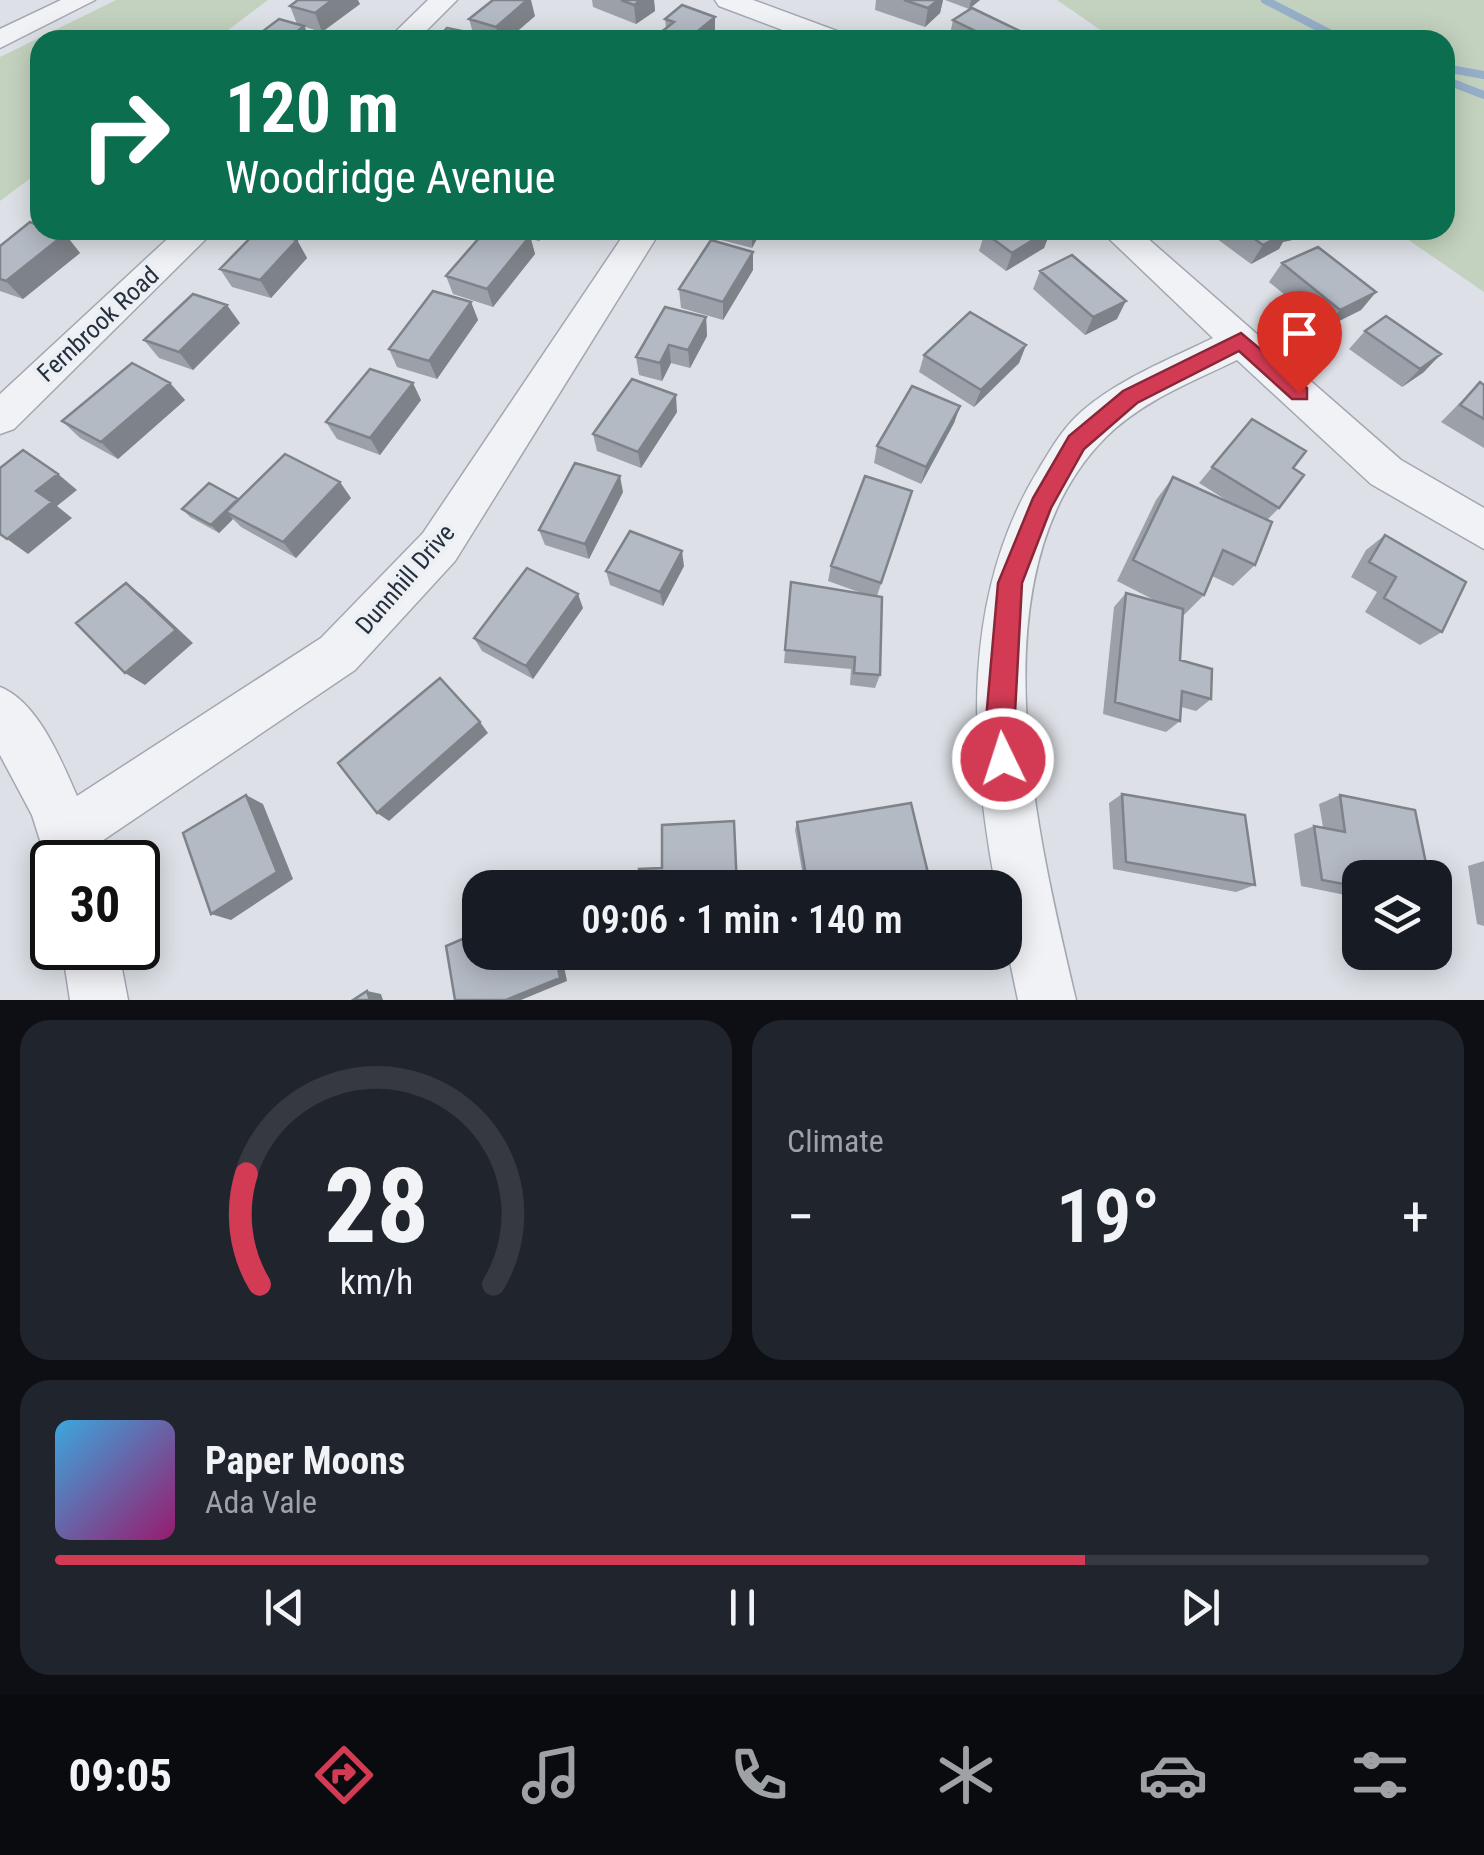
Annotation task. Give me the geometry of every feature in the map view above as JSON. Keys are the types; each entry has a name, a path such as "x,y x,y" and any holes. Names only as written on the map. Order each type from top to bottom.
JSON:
{"street":[{"path":"0,40 82,0"},
{"path":"412,30 444,0"},
{"path":"728,0 799,30"},
{"name":"Fernbrook Road","path":"0,418 187,240"},
{"name":"Dunnhill Drive","path":"81,840 338,654 439,547 638,240"},
{"path":"1127,240 1386,472 1484,530"},
{"path":"1047,1000 1011,838 999,720 1010,583 1041,505 1077,442 1130,397 1241,341"},
{"path":"0,712 27,751 66,840"},
{"path":"94,970 99,1000"}],"green space":[{"path":"116,0 268,0 228,30 55,30"},
{"path":"1057,0 1484,0 1484,292 1409,240 1455,240 1455,30 1100,30"},
{"path":"30,42 30,178 0,201 0,57"}],"building":[{"path":"298,0 332,0 315,13 290,6"},
{"path":"493,0 527,0 496,27 469,19"},
{"path":"904,0 938,0 928,8"},
{"path":"682,5 715,17 699,30 664,30 674,22 665,19"},
{"path":"972,8 1018,30 974,30 953,20"},
{"path":"279,19 304,26 299,30 264,30"},
{"path":"30,222 30,240 57,240 6,281 0,279 0,246"},
{"path":"248,240 297,240 260,280 220,269"},
{"path":"477,240 527,240 487,289 446,276"},
{"path":"711,240 753,252 723,302 679,289"},
{"path":"994,240 1033,240 1012,253"},
{"path":"1318,247 1376,292 1340,310 1282,263"},
{"path":"1072,255 1126,301 1093,317 1040,271"},
{"path":"433,291 471,302 429,361 389,349"},
{"path":"193,294 227,305 179,352 144,340"},
{"path":"665,307 706,317 688,350 669,345 660,363 636,357"},
{"path":"970,312 1026,345 981,390 924,355"},
{"path":"1386,316 1441,354 1420,369 1365,331"},
{"path":"132,363 170,383 101,442 62,421"},
{"path":"370,369 413,383 370,438 326,422"},
{"path":"632,379 676,395 638,452 593,434"},
{"path":"1480,382 1484,385 1484,419 1460,405"},
{"path":"912,386 960,406 926,467 877,446"},
{"path":"1252,419 1306,451 1293,468 1304,475 1279,508 1212,467"},
{"path":"23,450 58,474 36,491 52,502 7,539 0,534 0,468"},
{"path":"285,454 340,482 283,542 226,512"},
{"path":"575,463 620,476 585,544 539,530"},
{"path":"865,476 912,491 881,583 831,566"},
{"path":"1173,477 1272,522 1255,565 1223,550 1204,595 1133,560"},
{"path":"209,483 238,499 211,525 182,509"},
{"path":"630,531 682,551 660,592 606,571"},
{"path":"1385,535 1466,582 1442,632 1384,598 1396,577 1369,562"},
{"path":"527,568 578,594 526,666 474,638"},
{"path":"791,582 882,597 880,675 854,673 855,657 785,650"},
{"path":"126,583 176,630 125,673 76,623"},
{"path":"1126,593 1183,609 1180,660 1212,669 1211,699 1182,691 1180,721 1115,702"},
{"path":"440,678 480,722 377,813 338,763"},
{"path":"1122,794 1245,815 1255,885 1126,862"},
{"path":"246,795 277,872 211,914 183,833"},
{"path":"1340,795 1415,810 1425,860 1342,860 1342,884 1322,880 1314,826 1345,832"},
{"path":"911,803 927,870 805,870 797,822"},
{"path":"734,821 736,870 639,870 662,868 662,825"},
{"path":"462,939 462,970 558,970 560,978 506,1000 455,1000 446,946"},
{"path":"367,991 370,1000 353,1000"}],"waterway":[{"path":"1265,0 1324,30"},
{"path":"1455,70 1484,75"},
{"path":"1455,84 1484,95"}],"route":[{"path":"1003,759 999,720 1010,583 1041,505 1077,442 1130,397 1241,341 1299,393"}]}
